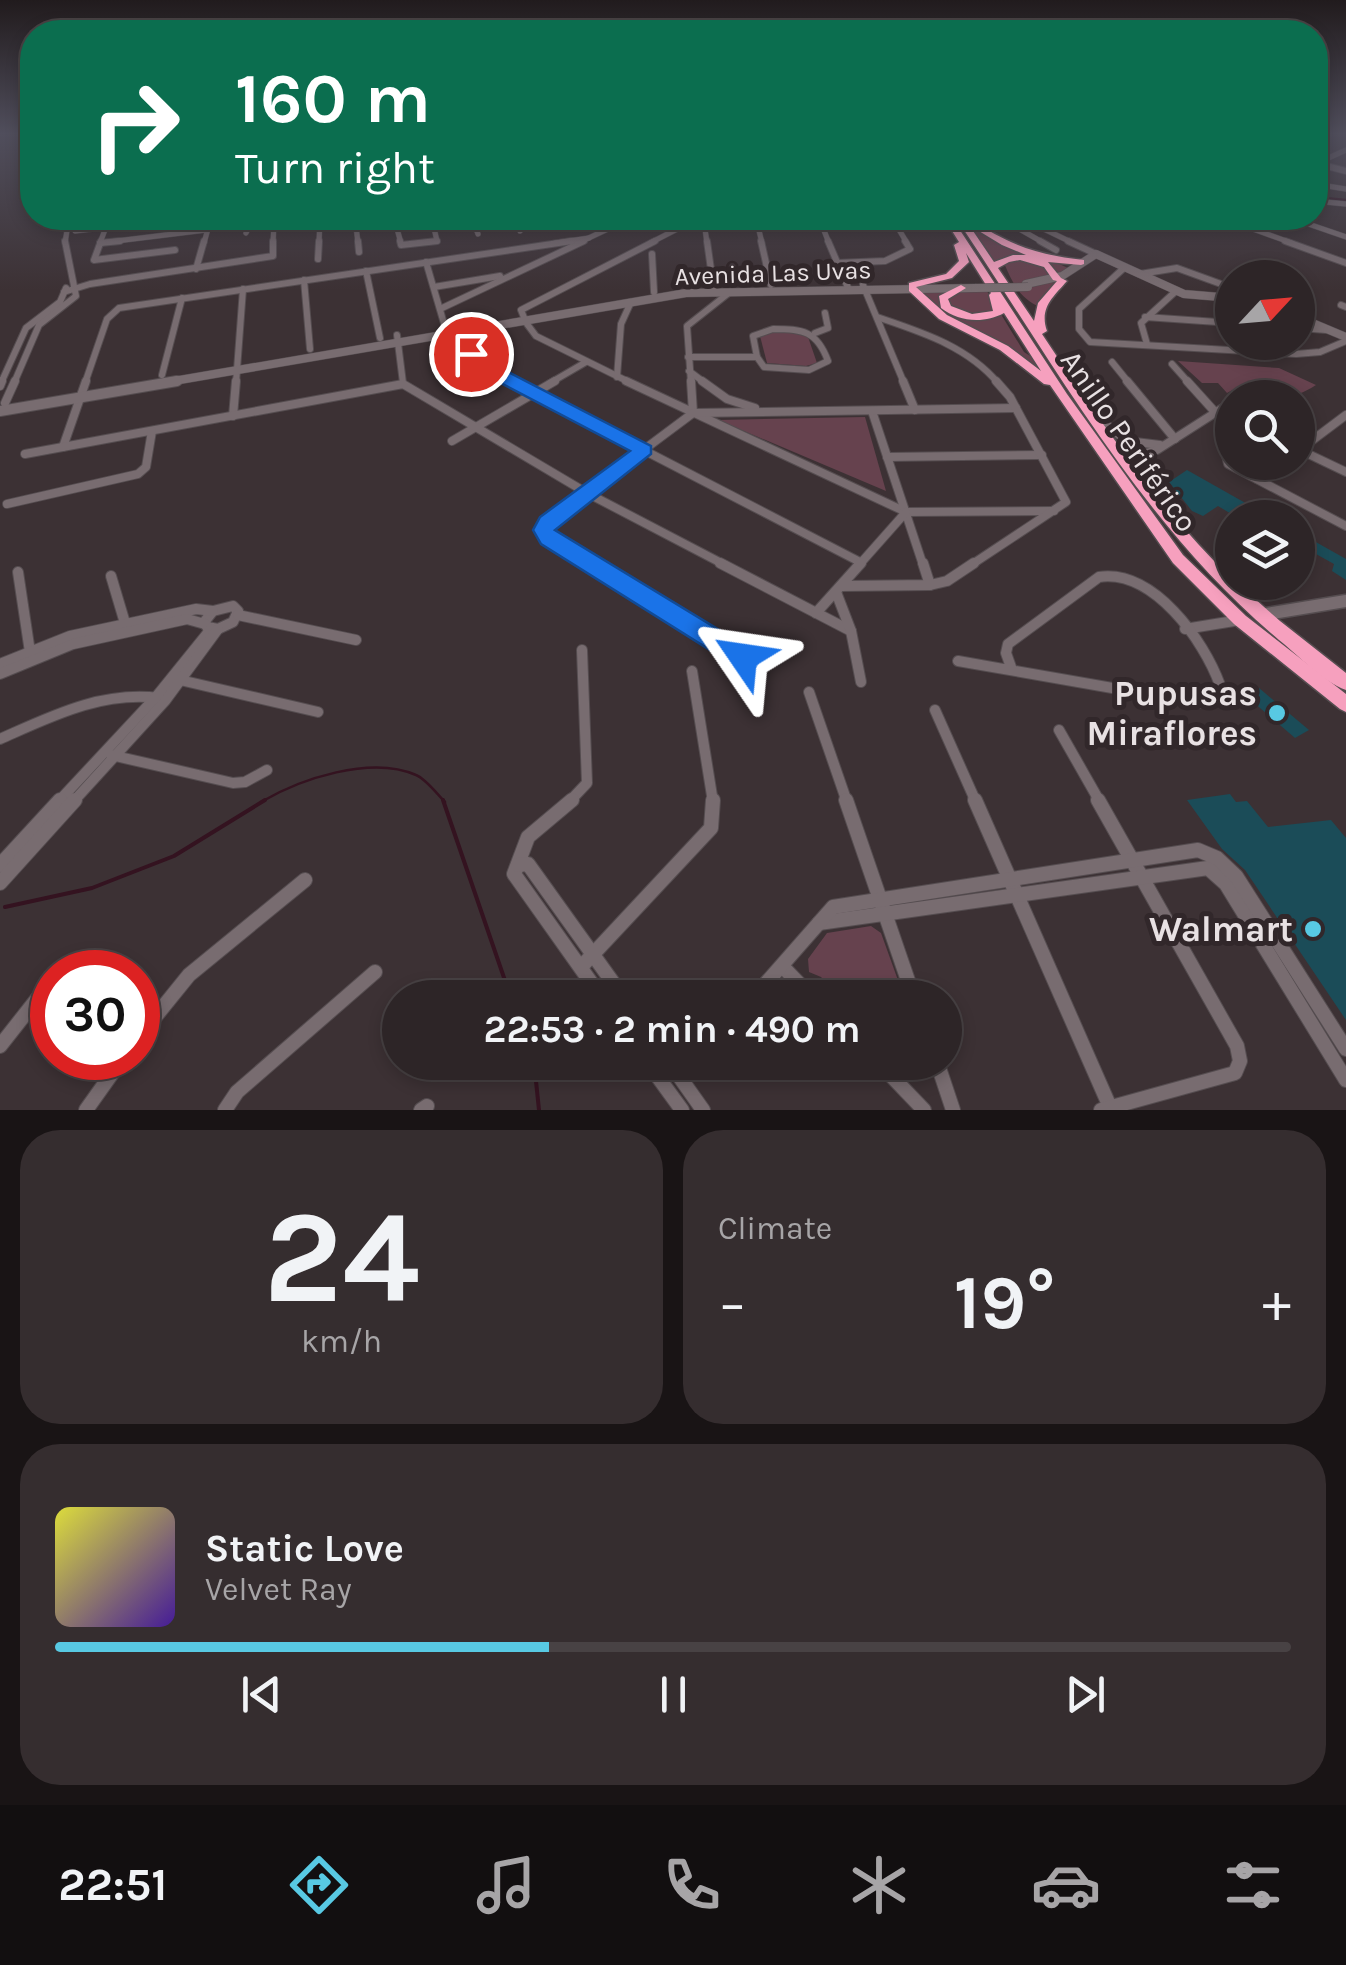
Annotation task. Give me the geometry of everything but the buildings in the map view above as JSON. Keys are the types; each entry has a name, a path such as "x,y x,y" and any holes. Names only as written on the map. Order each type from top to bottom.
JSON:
{"highway":[{"path":"894,290 914,290 961,268 964,258 958,230"},
{"name":"Anillo Periférico","path":"962,230 994,291 1148,521 1178,558 1240,620 1346,704"},
{"name":"Anillo Periférico","path":"965,230 994,266 1138,478 1206,562 1260,615 1346,683"},
{"path":"981,230 1082,262"},
{"path":"1057,256 1063,277"},
{"path":"994,266 1005,258 1030,258 1063,277"},
{"path":"1046,344 1036,320 1038,310 1063,277"},
{"path":"969,286 946,294 943,303 951,312 970,317 999,312 994,291"},
{"path":"914,290 952,323 1016,356 1062,395"}],"street":[{"path":"2,406 38,325 71,303 77,287 62,237 65,230"},
{"path":"75,231 83,230"},
{"path":"105,230 93,257 98,261 175,250"},
{"path":"100,242 206,230 196,269"},
{"path":"64,292 273,256 274,230"},
{"path":"318,259 319,230"},
{"path":"357,230 359,252"},
{"path":"397,230 401,244 436,241 434,230"},
{"path":"476,230 478,234"},
{"path":"440,309 606,230"},
{"path":"676,230 532,304 522,310 524,320 536,336 586,362 906,512 1054,511"},
{"path":"705,230 714,289"},
{"path":"759,230 771,285"},
{"path":"824,230 848,287"},
{"path":"836,263 887,261 906,254 910,249 899,230"},
{"path":"1018,230 1057,256"},
{"path":"1047,230 1176,291 1215,296"},
{"path":"1256,230 1346,263"},
{"path":"63,448 107,318 114,311 589,238"},
{"path":"652,254 654,292"},
{"name":"Avenida Las Uvas","path":"81,393 162,375 237,366 380,338 397,339 445,327 524,320 654,292 771,285 914,290 1027,286 1063,277 1096,254"},
{"path":"426,262 445,327"},
{"path":"1140,274 1162,266 1183,267 1215,281"},
{"path":"1126,267 1079,310 1080,328 1087,340 1095,344 1296,354 1320,352 1346,339"},
{"path":"366,271 380,338"},
{"path":"434,287 513,274"},
{"path":"0,386 26,328 60,302 73,278"},
{"path":"304,280 310,350"},
{"name":"Avenida Las Uvas","path":"2,406 714,289 730,292 848,287"},
{"path":"864,287 915,410"},
{"name":"Avenida Las Uvas","path":"864,287 894,290"},
{"path":"233,416 244,289"},
{"path":"1147,344 1140,330 1145,318 1176,291"},
{"path":"693,413 686,326 730,292"},
{"path":"162,375 182,298"},
{"path":"617,377 620,324 631,302"},
{"path":"815,333 828,328 825,313"},
{"path":"839,589 947,581 1054,511 1066,502 1067,496 1016,408 986,370 954,348 877,318"},
{"path":"1145,318 1215,323"},
{"path":"1315,324 1346,339"},
{"path":"808,329 815,333 828,361 820,368 772,370 757,357 756,332 808,329"},
{"path":"1315,329 1328,330"},
{"path":"465,331 471,354 482,366 860,562"},
{"path":"397,339 403,384"},
{"path":"688,357 757,357"},
{"path":"452,441 586,362"},
{"path":"1112,362 1171,441"},
{"path":"1135,456 1171,441 1215,412 1172,364"},
{"path":"689,371 727,399 774,412"},
{"path":"25,454 403,384 587,493 851,632"},
{"path":"743,657 548,538 544,530 547,522 693,413 1016,408"},
{"path":"872,411 930,585"},
{"path":"1094,416 1128,441 1142,445 1171,441"},
{"path":"1315,439 1344,420"},
{"path":"7,504 138,474 146,467 152,431"},
{"path":"1128,441 1138,478"},
{"path":"888,457 1042,455"},
{"path":"1315,457 1346,472"},
{"path":"1259,480 1346,526"},
{"path":"816,613 906,512"},
{"path":"18,572 30,652"},
{"path":"111,576 125,622"},
{"path":"958,661 1198,703 1219,692 1218,676 1185,630 1142,586 1116,576 1099,577 1008,644 1006,653 1012,670"},
{"path":"839,589 861,682"},
{"path":"1260,615 1346,601"},
{"path":"0,664 70,636 125,622 232,606 238,615 356,640"},
{"path":"0,883 177,679 212,627 212,610"},
{"path":"0,674 73,644 188,619 212,627 228,626 238,615"},
{"path":"1185,630 1240,620"},
{"path":"582,650 588,782 580,794 528,836 520,849 514,874 590,980"},
{"path":"581,967 711,828 715,812 692,671"},
{"path":"177,679 318,712"},
{"path":"809,692 908,980"},
{"path":"0,739 76,706 135,695 161,699"},
{"path":"935,710 1106,1108 1235,1073 1240,1061 1237,1046 1059,730"},
{"path":"110,755 233,783 245,782 267,770"},
{"path":"0,865 74,794"},
{"path":"769,980 834,907 1198,850 1227,866 1346,1050"},
{"path":"518,864 528,864 612,980"},
{"path":"819,924 1198,867 1218,873 1346,1080"},
{"path":"160,1011 189,975 305,880"},
{"path":"782,966 796,980"},
{"path":"225,1110 237,1092 374,972"},
{"path":"0,1046 30,1008"},
{"path":"86,1110 108,1080"},
{"path":"660,1080 682,1110"},
{"path":"682,1080 704,1110"},
{"path":"895,1080 924,1110"},
{"path":"943,1080 954,1110"}],"shaded area":[{"path":"969,230 985,230 1068,268 1040,307 1022,295 1004,263 989,261 989,252"},
{"path":"985,288 1024,352 1041,363 1048,374 1038,374 1017,356 963,328 912,289"},
{"path":"798,331 807,334 817,363 767,363 760,336"},
{"path":"1178,361 1279,368 1305,380 1215,380 1202,383"},
{"path":"865,417 886,491 718,420"},
{"path":"871,926 881,933 898,980 824,980 809,972 808,959 827,933"}],"waterway":[{"path":"1328,198 1346,200"},
{"path":"265,800 336,772 378,768 416,775 445,802"},
{"path":"5,907 92,888 174,856 265,800"},
{"path":"261,802 265,800"},
{"path":"443,800 505,980"},
{"path":"536,1080 539,1110"}],"place":[{"name":"Pupusas Miraflores","path":"1277,713"},
{"name":"Walmart","path":"1313,929"}],"route":[{"path":"471,354 482,366 644,450 547,522 544,530 548,538 743,657"}]}
